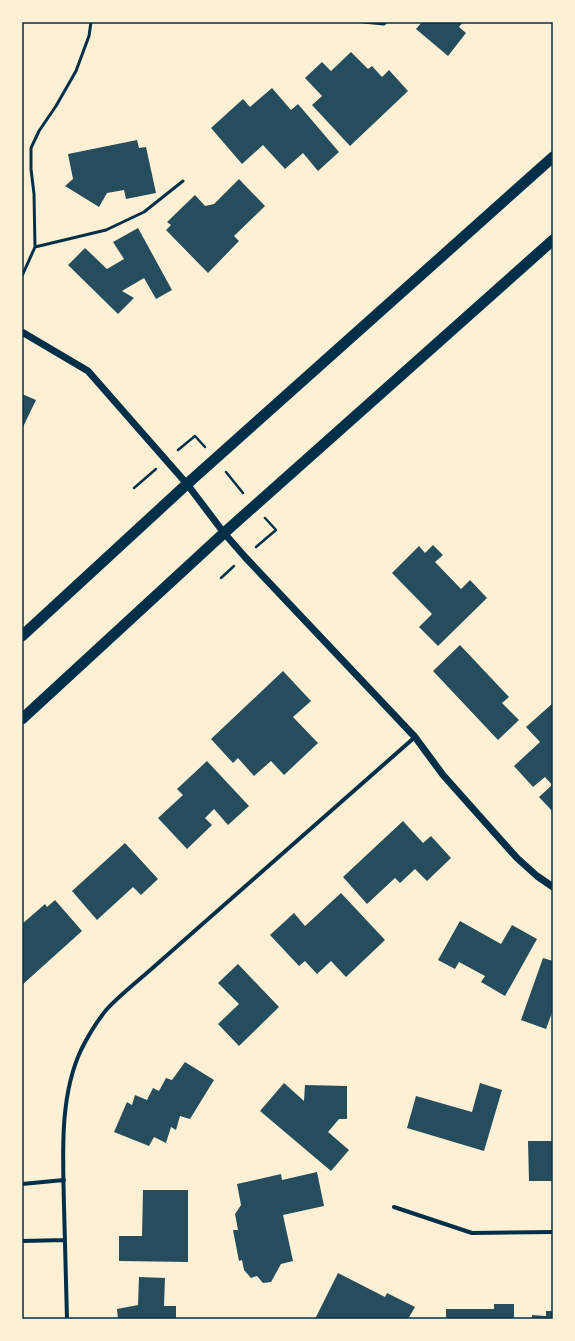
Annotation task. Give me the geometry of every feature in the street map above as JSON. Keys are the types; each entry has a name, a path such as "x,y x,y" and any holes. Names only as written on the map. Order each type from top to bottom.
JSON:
{"highway":[{"path":"22,636 186,484 553,157"},
{"path":"22,719 224,533 553,240"}],"street":[{"path":"22,332 88,371 186,484 224,533 245,557 415,737 443,775 517,858 537,876 553,887"},
{"path":"67,1319 64,1116 72,1073 81,1050 94,1028 107,1009 415,737"},
{"path":"22,1184 64,1180"},
{"path":"394,1207 472,1233 553,1232"},
{"path":"22,1240 65,1240"}],"lane":[{"path":"22,276 35,247 31,148 39,131 56,106 76,71 89,36 91,22"},
{"path":"363,22 384,24 386,22"},
{"path":"35,247 106,230 144,212 183,181"}],"path":[{"path":"195,436 276,530"}],"building":[{"path":"422,22 463,22 459,27 466,33 448,56 416,29"},
{"path":"351,52 368,69 372,66 382,77 389,70 408,91 350,146 312,105 322,96 305,78 322,62 331,71"},
{"path":"272,88 291,110 298,104 339,152 318,171 303,153 285,169 263,145 242,164 211,128 243,99 250,107"},
{"path":"137,140 139,148 146,147 156,193 126,199 124,190 107,193 99,207 65,186 73,179 68,154"},
{"path":"239,179 265,206 234,236 239,241 208,273 166,230 171,225 167,222 195,195 205,206 214,204"},
{"path":"138,228 172,290 156,299 144,278 122,291 134,298 118,314 68,265 85,248 107,269 124,259 113,242"},
{"path":"22,394 36,400 22,429"},
{"path":"433,545 443,555 435,562 461,589 470,580 487,598 438,646 419,627 432,614 392,573 419,546 425,553"},
{"path":"460,645 509,697 502,703 519,720 498,740 433,671"},
{"path":"283,671 311,701 293,717 318,743 284,775 271,761 254,776 238,758 233,763 211,739"},
{"path":"553,703 553,812 539,797 552,785 545,777 533,787 514,766 540,742 526,727"},
{"path":"207,761 249,806 228,825 214,809 205,818 212,825 187,849 158,818 183,795 177,789"},
{"path":"403,821 423,843 431,836 451,858 427,881 415,869 400,883 395,878 367,904 343,877"},
{"path":"125,843 158,879 141,895 133,887 97,920 72,891"},
{"path":"341,893 385,940 346,977 331,961 317,974 305,961 299,966 270,935 294,913 305,926"},
{"path":"55,900 82,931 22,985 22,924 45,904 47,907"},
{"path":"460,921 501,944 512,925 537,939 505,996 481,982 485,976 459,962 455,969 438,960"},
{"path":"543,958 553,961 553,1010 546,1029 521,1020"},
{"path":"238,964 279,1007 239,1046 218,1024 239,1004 218,983"},
{"path":"185,1062 214,1080 190,1119 180,1116 176,1130 171,1127 166,1143 154,1137 149,1146 114,1132 127,1102 132,1105 135,1095 147,1100 153,1088 159,1091 166,1078 172,1080"},
{"path":"284,1083 304,1101 305,1085 347,1086 347,1119 339,1119 328,1132 349,1150 331,1171 260,1111"},
{"path":"480,1083 502,1090 484,1151 407,1128 416,1096 472,1112"},
{"path":"528,1141 553,1141 553,1181 529,1181"},
{"path":"317,1172 324,1206 283,1215 293,1261 281,1264 271,1282 263,1283 257,1276 251,1278 244,1270 242,1260 239,1261 233,1230 238,1230 235,1214 241,1205 237,1184 281,1174 282,1180"},
{"path":"143,1190 188,1190 188,1262 119,1261 119,1236 142,1236"},
{"path":"338,1273 385,1297 387,1293 415,1307 408,1319 315,1319"},
{"path":"139,1277 165,1278 164,1306 176,1306 176,1319 118,1319 117,1309 138,1305"},
{"path":"494,1304 514,1304 514,1319 446,1319 446,1309 494,1309"},
{"path":"546,1311 553,1311 553,1319 532,1319 532,1315 546,1316"}]}
